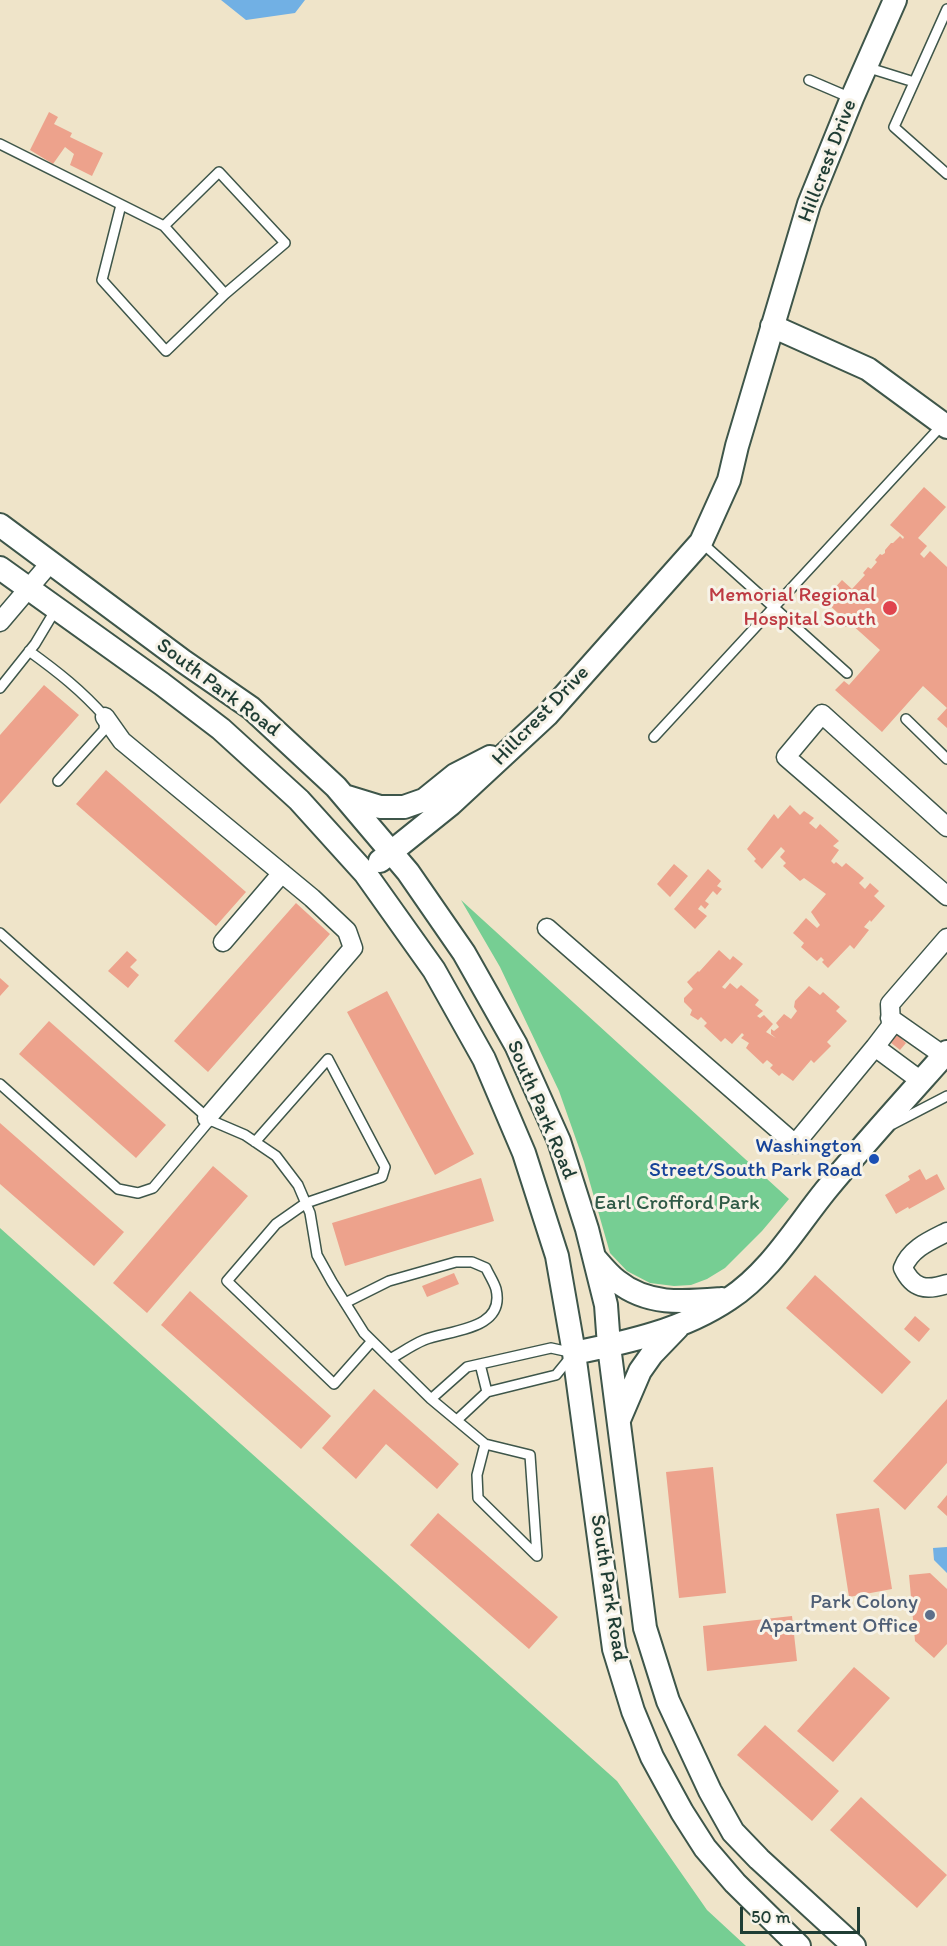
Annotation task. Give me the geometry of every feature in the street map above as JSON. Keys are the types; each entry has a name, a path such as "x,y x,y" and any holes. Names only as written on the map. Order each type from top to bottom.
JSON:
{"street":[{"name":"Hillcrest Drive","path":"365,873 451,804 547,716 701,542 729,480 808,204 892,1"},
{"path":"772,326 868,369 945,426"},
{"name":"South Park Road","path":"0,525 183,661 251,708 344,795 408,872 464,953 516,1045 559,1141 587,1229 606,1305 609,1346 645,1628 668,1701 685,1741 733,1832 759,1859 855,1946"},
{"path":"0,622 51,562"},
{"name":"South Park Road","path":"0,568 221,729 299,800 365,873 434,970 484,1059 524,1152 557,1256 574,1353 614,1649 633,1711 652,1757 705,1848 735,1883 799,1946"},
{"path":"947,827 822,714 786,757 947,896"},
{"path":"105,717 122,741 312,898 347,931 353,948 209,1119"},
{"path":"344,795 380,807 404,807 424,800 455,776 518,742"},
{"path":"223,942 282,873"},
{"path":"546,928 795,1144 891,1026 890,1004 947,938"},
{"path":"574,1353 609,1346 680,1326 730,1299 774,1257 826,1190 945,1054 890,1018"},
{"path":"875,1047 921,1081"},
{"path":"947,1232 921,1246 907,1258 903,1268 909,1280 921,1287 938,1287 947,1284"},
{"path":"593,1256 616,1280 632,1291 662,1301 680,1303 730,1299"},
{"path":"619,1421 640,1371 652,1354 680,1326"}],"lane":[{"path":"947,9 894,127 947,174"},
{"path":"866,67 914,82"},
{"path":"809,81 852,98"},
{"path":"0,144 164,226 225,294"},
{"path":"121,204 102,280 166,351 225,294 285,243 219,172 164,226"},
{"path":"654,737 945,426"},
{"path":"701,542 847,673"},
{"path":"0,688 29,651 57,609"},
{"path":"29,651 67,678 105,717 104,730 58,781"},
{"path":"906,719 947,759"},
{"path":"0,933 209,1119 245,1135 276,1156 298,1185 306,1203 310,1213 317,1255 364,1333 431,1398 485,1444 530,1455 537,1556 478,1498 477,1475 485,1444"},
{"path":"255,1142 328,1059 385,1167 382,1178 306,1203 276,1224 226,1281 334,1384 372,1341"},
{"path":"0,1084 118,1189 138,1193 153,1188 209,1119"},
{"path":"876,1132 947,1096"},
{"path":"345,1303 389,1281 456,1262 472,1262 486,1268 496,1290 496,1302 490,1318 470,1328 424,1340 390,1359"},
{"path":"431,1398 467,1367 551,1348 574,1353 556,1375 487,1392 457,1420"},
{"path":"480,1364 487,1392"}],"green space":[{"name":"Earl Crofford Park","path":"461,900 789,1199 762,1231 725,1268 691,1285 674,1286 650,1283 627,1271 610,1253 584,1162 559,1091 500,967"},
{"path":"0,1228 617,1781 707,1910 746,1946 0,1946"}],"water":[{"path":"221,0 305,0 295,13 246,20"},
{"path":"947,1547 947,1573 934,1560 933,1548"}],"building":[{"path":"49,112 58,117 54,124 72,133 70,137 103,153 92,176 70,165 74,154 65,147 53,164 30,150"},
{"name":"Memorial Regional Hospital South","path":"924,487 946,507 918,538 927,546 920,554 924,558 930,551 947,567 947,708 923,686 882,732 835,690 844,681 849,685 880,650 850,623 846,627 836,618 839,614 826,602 832,595 830,593 842,580 852,589 865,575 863,573 868,567 871,569 877,562 875,560 880,554 885,553 891,543 900,536 903,539 904,537 890,525"},
{"path":"44,685 79,715 0,804 0,735"},
{"path":"947,708 947,728 937,719"},
{"path":"106,770 246,892 216,926 76,804"},
{"path":"790,805 800,815 804,811 814,818 809,823 816,829 820,824 839,841 833,846 839,850 831,861 842,867 846,863 864,878 859,883 865,889 870,883 879,891 874,896 885,906 864,927 869,930 854,949 850,945 828,968 822,962 824,960 821,957 817,961 801,947 804,943 793,933 806,918 817,928 820,925 811,912 826,894 804,878 800,881 783,866 786,863 780,857 785,851 781,847 762,869 747,849 774,814 778,819"},
{"path":"674,864 688,876 670,897 657,884"},
{"path":"708,869 721,881 717,886 722,889 717,895 713,891 705,901 709,904 705,909 701,905 698,909 707,916 695,929 674,909"},
{"path":"296,903 330,934 208,1072 174,1041"},
{"path":"719,950 730,960 733,956 743,964 722,987 725,989 730,983 737,989 741,985 759,1000 755,1005 763,1011 757,1016 760,1018 764,1015 773,1024 766,1032 776,1038 771,1034 771,1029 774,1031 779,1027 776,1023 784,1014 791,1019 797,1011 794,1007 795,1001 809,986 820,995 823,992 840,1007 836,1011 847,1021 827,1042 831,1046 814,1063 811,1060 793,1081 782,1073 779,1076 770,1068 773,1065 767,1060 763,1064 746,1048 749,1043 741,1038 744,1035 742,1033 732,1044 725,1038 721,1042 704,1026 707,1023 701,1017 698,1020 690,1015 692,1010 684,1002 684,998 693,989 687,982"},
{"path":"127,951 137,960 130,967 139,975 128,988 108,971"},
{"path":"0,978 9,986 0,996"},
{"path":"387,991 474,1154 435,1175 347,1012"},
{"path":"49,1021 166,1125 136,1158 19,1054"},
{"path":"897,1034 906,1043 900,1050 890,1042"},
{"path":"0,1123 124,1232 94,1266 0,1184"},
{"path":"213,1166 248,1196 147,1313 113,1283"},
{"path":"920,1169 926,1180 937,1174 945,1189 896,1214 885,1195 910,1180 908,1176"},
{"path":"481,1178 494,1221 345,1266 332,1223"},
{"path":"454,1273 459,1284 427,1297 422,1286"},
{"path":"815,1275 911,1362 882,1394 786,1308"},
{"path":"190,1291 331,1416 301,1449 161,1325"},
{"path":"915,1316 930,1329 919,1342 904,1329"},
{"path":"374,1389 459,1464 437,1489 386,1444 356,1479 322,1448"},
{"path":"947,1399 947,1463 905,1510 873,1481"},
{"path":"713,1467 726,1593 679,1598 666,1472"},
{"path":"947,1495 947,1516 937,1507"},
{"path":"879,1508 892,1589 849,1597 836,1514"},
{"path":"438,1513 558,1617 529,1649 410,1545"},
{"name":"Park Colony Apartment Office","path":"930,1573 947,1589 947,1644 934,1658 915,1641 909,1575"},
{"path":"792,1616 797,1661 707,1671 703,1626"},
{"path":"854,1667 890,1698 833,1762 797,1731"},
{"path":"765,1725 839,1791 812,1821 737,1755"},
{"path":"861,1797 947,1875 917,1908 830,1830"}],"place":[{"name":"Memorial Regional Hospital South","path":"890,608"},
{"name":"Washington Street/South Park Road","path":"874,1159"},
{"name":"Park Colony Apartment Office","path":"930,1615"}]}
